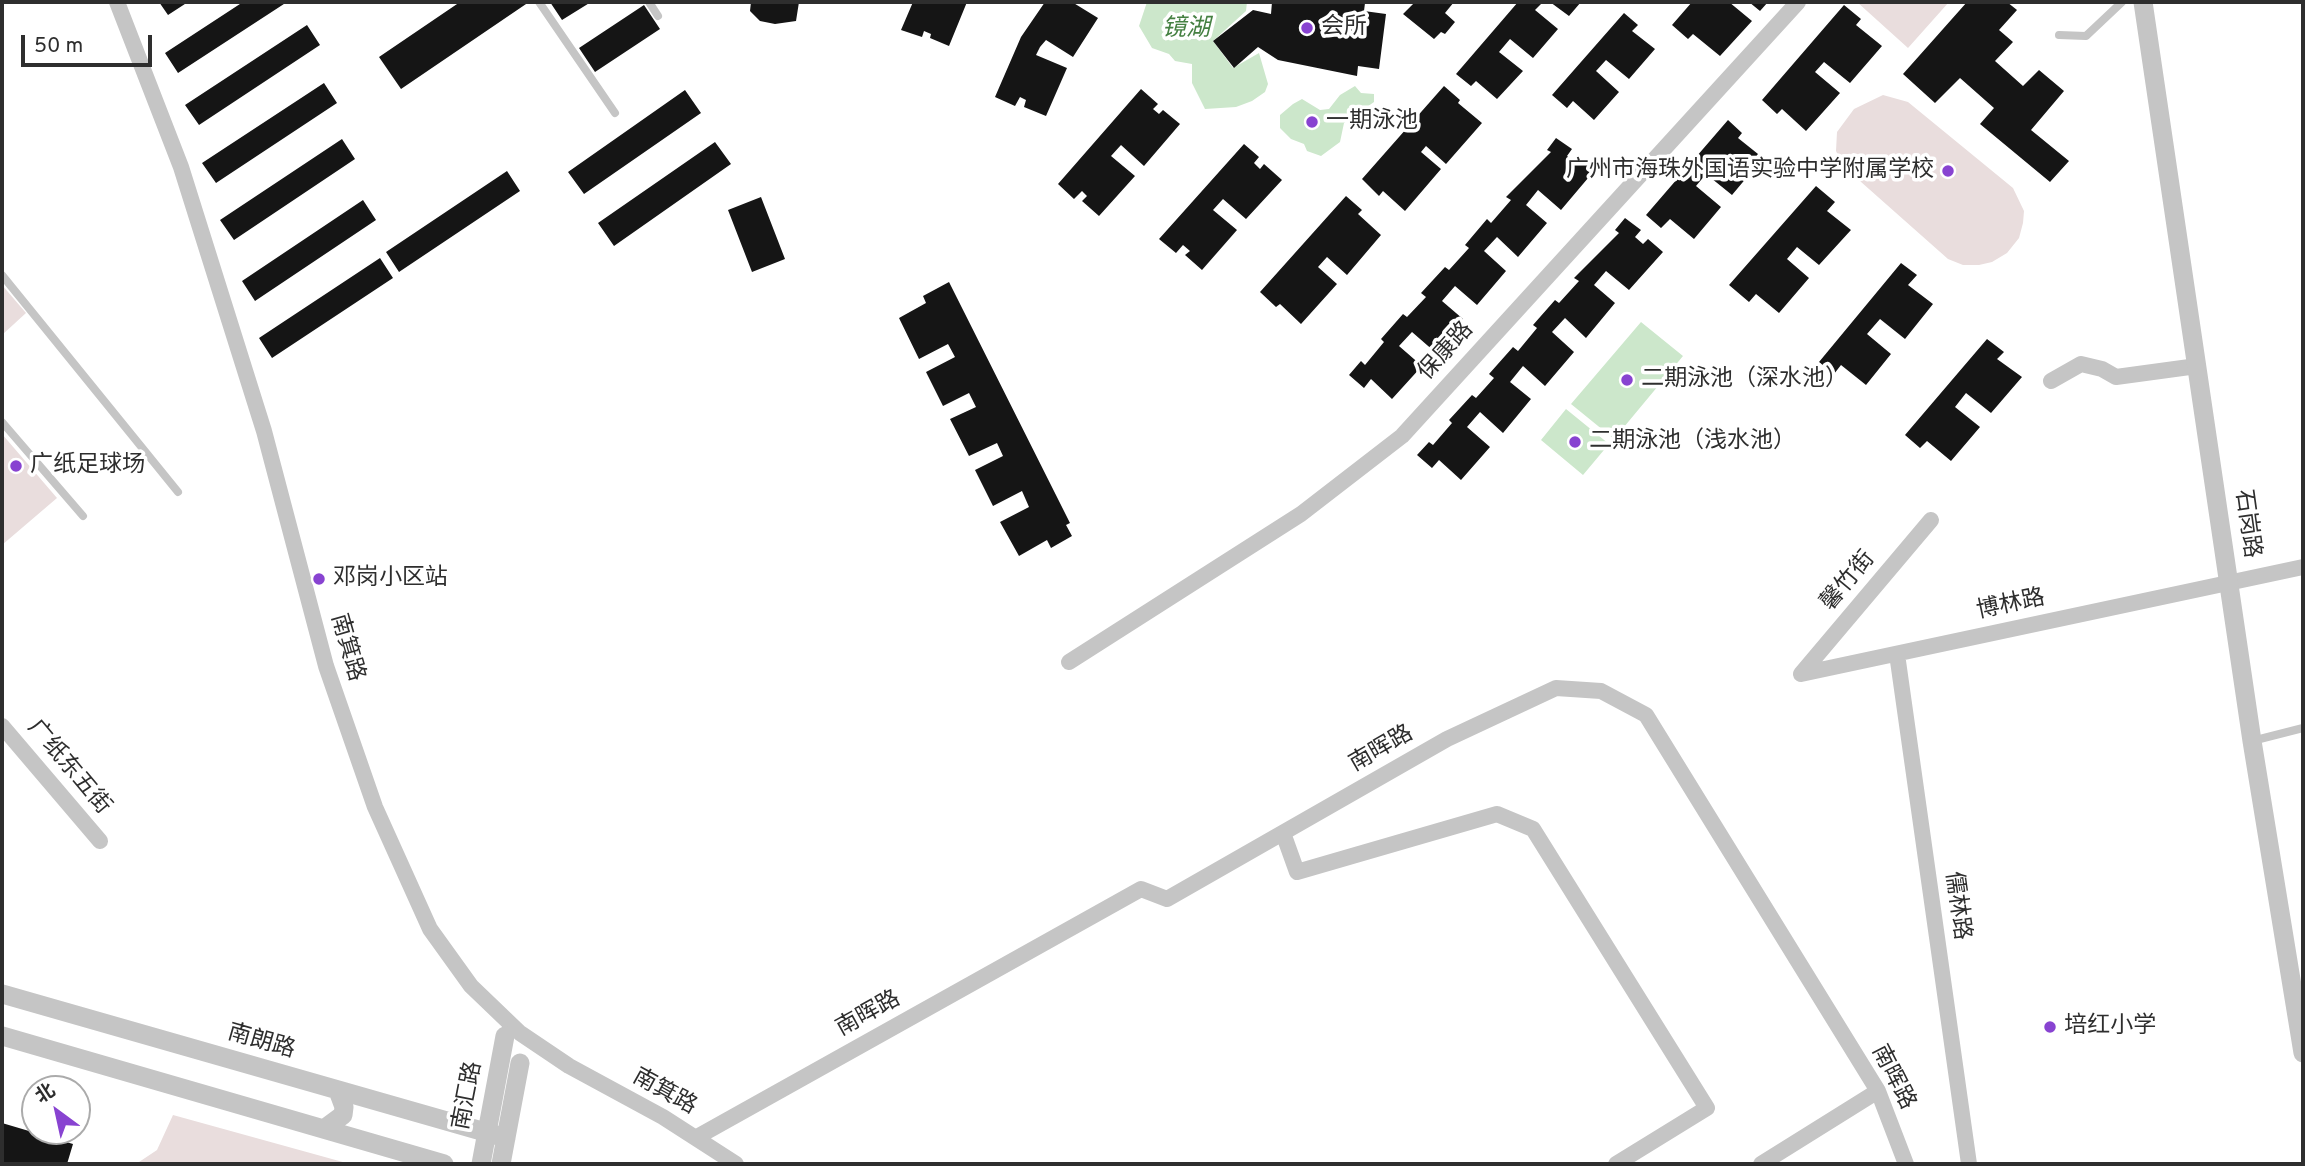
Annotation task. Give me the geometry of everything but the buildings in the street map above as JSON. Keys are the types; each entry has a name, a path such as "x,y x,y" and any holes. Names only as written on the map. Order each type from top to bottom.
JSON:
{"street":[{"name":"南箕路","path":"117,2 189,193 264,431 326,666 374,807 413,895 450,960 471,986 520,1033 569,1066 697,1137 736,1164"},
{"name":"保康路","path":"1069,663 1301,513 1402,436 1798,2"},
{"name":"石岗路","path":"2143,2 2252,741 2303,1053"},
{"path":"2051,382 2081,364 2102,369 2116,377 2197,366"},
{"name":"馨竹街","path":"1801,674 1931,520"},
{"name":"博林路","path":"1801,674 2303,567"},
{"name":"儒林路","path":"1897,654 1969,1164"},
{"name":"南晖路","path":"697,1137 1141,888 1167,899 1447,739 1556,688 1601,691 1646,715 1878,1091 1906,1164"},
{"name":"广纸东五街","path":"2,726 100,841"},
{"path":"1283,833 1297,872 1497,814 1533,829 1707,1108 1616,1164"},
{"name":"南朗路","path":"2,994 506,1138"},
{"path":"2,1036 444,1164"},
{"name":"南汇路","path":"481,1164 505,1037"},
{"name":"南汇路","path":"501,1164 520,1063"},
{"path":"324,1129 343,1115 344,1107 338,1091"},
{"path":"1761,1164 1878,1091"},
{"path":"397,1150 415,1164"}],"lane":[{"path":"539,2 615,113"},
{"path":"649,2 658,16"},
{"path":"2059,35 2086,36 2122,2"},
{"path":"2,275 178,492"},
{"path":"2,422 83,516"},
{"path":"2252,741 2303,728"}],"shaded area":[{"path":"1857,2 1949,2 1908,48"},
{"path":"1883,95 1908,102 2013,188 2024,211 2023,223 2019,238 2007,253 1992,262 1979,265 1963,265 1948,259 1843,166 1836,151 1837,132 1854,109"},
{"path":"2,285 26,313 2,335"},
{"name":"广纸足球场","path":"2,434 57,498 2,545"},
{"path":"173,1115 350,1164 136,1164 157,1150"}],"water":[{"name":"镜湖","path":"1147,2 1247,2 1246,11 1213,41 1233,68 1259,53 1268,84 1265,92 1236,107 1205,109 1192,83 1192,64 1175,61 1169,54 1152,48 1139,26"},
{"name":"一期泳池","path":"1355,86 1361,93 1374,94 1374,102 1344,123 1340,142 1321,156 1307,151 1304,144 1291,139 1280,128 1280,115 1293,104 1302,99 1320,110 1329,109 1340,95"},
{"name":"二期泳池（深水池）","path":"1641,322 1683,356 1614,439 1571,404"},
{"name":"二期泳池（浅水池）","path":"1566,409 1609,444 1583,475 1541,440"}],"place":[{"name":"会所","path":"1307,28"},
{"name":"一期泳池","path":"1312,122"},
{"name":"广州市海珠外国语实验中学附属学校","path":"1948,171"},
{"name":"二期泳池（深水池）","path":"1627,380"},
{"name":"二期泳池（浅水池）","path":"1575,442"},
{"name":"广纸足球场","path":"16,466"},
{"name":"邓岗小区站","path":"319,579"},
{"name":"培红小学","path":"2050,1027"}]}
